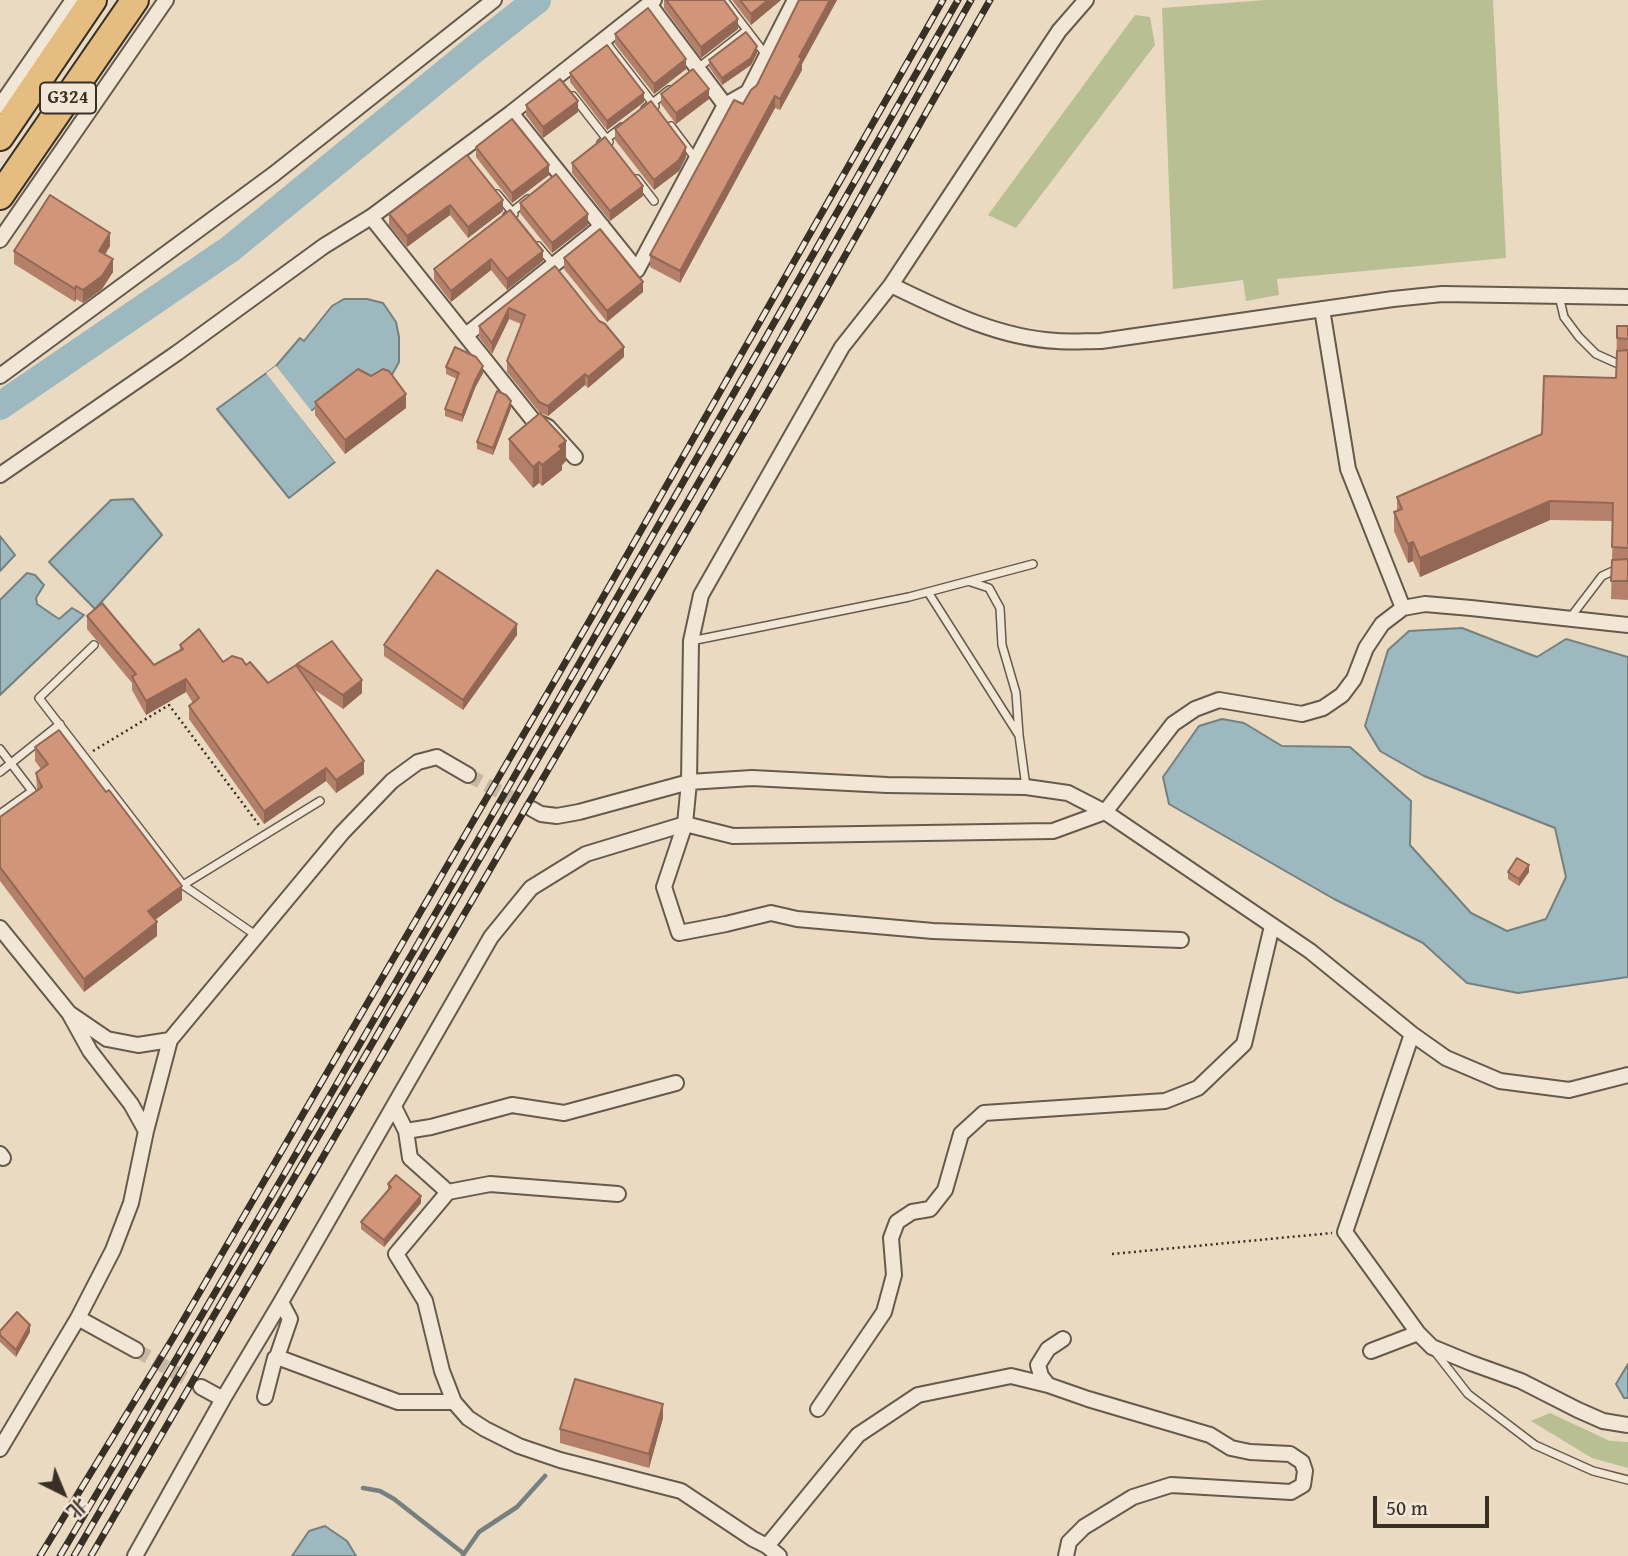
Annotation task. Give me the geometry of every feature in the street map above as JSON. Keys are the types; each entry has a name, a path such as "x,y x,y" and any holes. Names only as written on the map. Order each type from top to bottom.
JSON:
{"highway":[{"name":"G324","path":"0,196 135,0"},
{"name":"G324","path":"0,137 81,3"}],"street":[{"path":"0,240 166,0"},
{"path":"0,376 274,174 494,0"},
{"path":"511,113 637,270 725,105 748,92 795,0"},
{"path":"1086,0 1059,31 891,285 842,347 701,595 691,641 689,782 685,824 664,887 679,933 771,913 797,919 933,931 1181,940"},
{"path":"0,475 177,353 324,246 466,154 511,113 652,2 693,71 725,105"},
{"path":"0,106 81,3"},
{"path":"371,217 427,277 466,335 533,420 548,427 575,457"},
{"path":"466,335 558,270 602,226"},
{"path":"891,285 949,313 1014,335 1055,341 1101,341 1443,294 1628,297"},
{"path":"1322,309 1348,469 1403,608"},
{"path":"135,1556 491,937 531,888 586,854 685,824 733,836 1053,831 1105,812 1173,724 1195,709 1219,701 1302,714 1323,708 1342,695 1354,679 1366,648 1382,624 1403,608 1425,604 1628,625"},
{"path":"0,1449 78,1318 113,1250 131,1203 146,1131 170,1040 342,833 393,781 418,762 437,757 468,775"},
{"path":"531,809 541,814 557,816 579,813 689,782 752,778 887,785 1027,787 1068,793 1105,812 1310,951 1412,1034 1446,1058 1500,1081 1569,1090 1628,1075"},
{"path":"818,1409 884,1312 894,1275 891,1238 897,1222 912,1212 930,1209 945,1190 961,1134 984,1113 1165,1101 1198,1088 1244,1044 1272,926"},
{"path":"0,928 69,1013 90,1051 131,1104 146,1131"},
{"path":"69,1013 107,1039 138,1045 170,1040"},
{"path":"1412,1034 1345,1232 1418,1333 1432,1346 1521,1381 1603,1421 1628,1425"},
{"path":"406,1131 512,1105 564,1113 676,1083"},
{"path":"394,1107 406,1131 410,1158 448,1192"},
{"path":"618,1194 490,1184 448,1192 396,1254 425,1301 442,1371 454,1402 468,1418 519,1446 560,1460 681,1491 773,1551 858,1435 918,1395 1011,1376 1210,1435 1231,1448 1290,1454 1302,1462 1305,1471 1303,1485 1291,1492 1171,1485 1133,1497 1084,1527 1069,1542 1066,1556"},
{"path":"281,1302 290,1319 277,1357 398,1402 454,1402"},
{"path":"78,1318 136,1350"},
{"path":"1371,1351 1418,1333"},
{"path":"1048,1385 1041,1376 1038,1365 1048,1349 1063,1339"},
{"path":"265,1397 275,1357"},
{"path":"201,1387 223,1399"}],"lane":[{"path":"724,0 767,56"},
{"path":"693,71 747,30"},
{"path":"604,40 660,112"},
{"path":"558,76 614,149"},
{"path":"634,117 680,82"},
{"path":"667,122 696,160"},
{"path":"597,146 625,124"},
{"path":"630,170 654,201"},
{"path":"495,191 520,222"},
{"path":"502,219 531,197"},
{"path":"537,244 558,270"},
{"path":"1558,295 1564,317 1596,354 1616,363 1628,363"},
{"path":"691,641 928,592 1033,564"},
{"path":"1569,619 1602,576 1613,571 1628,572"},
{"path":"970,581 989,588 1000,608 1002,645 1016,693 1018,735 1027,787"},
{"path":"928,592 1018,735"},
{"path":"94,645 39,698 183,885 257,936"},
{"path":"0,772 60,724"},
{"path":"0,749 32,791 0,814"},
{"path":"183,885 320,802"},
{"path":"1432,1346 1468,1394 1535,1445 1593,1471 1628,1480"}],"path":[{"path":"84,756 169,705 266,834"},
{"path":"1112,1254 1345,1232"}],"green space":[{"path":"1265,0 1493,0 1506,258 1277,279 1279,295 1246,301 1243,280 1173,289 1162,8"},
{"path":"1135,15 1150,17 1155,45 1016,228 988,215"},
{"path":"1550,1413 1610,1441 1628,1442 1628,1468 1592,1458 1531,1421"}],"water":[{"path":"344,299 367,299 383,303 396,322 399,362 388,382 351,380 302,418 335,462 289,498 217,409 276,366 300,338 304,341 332,306"},
{"path":"133,499 162,535 95,609 49,562 111,500"},
{"path":"0,536 15,555 0,571"},
{"path":"27,573 35,575 44,585 36,598 37,604 59,619 72,608 84,615 0,695 0,600"},
{"path":"1462,628 1537,657 1566,639 1628,657 1628,977 1518,993 1467,983 1423,943 1334,899 1169,804 1163,777 1199,726 1222,719 1244,723 1282,746 1350,747 1411,801 1410,845 1471,913 1507,931 1546,919 1566,877 1555,828 1424,776 1380,751 1365,726 1388,650 1409,631"},
{"path":"1628,1364 1628,1398 1624,1398 1616,1384"},
{"path":"325,1526 347,1541 356,1556 292,1556 309,1531"}],"pier":[{"path":"276,366 313,413 306,418 338,460 335,462 266,373"}],"building":[{"path":"666,0 724,0 738,19 701,47"},
{"path":"740,0 768,0 751,14"},
{"path":"799,0 830,0 780,99 775,96 680,271 650,255 734,100 743,104 757,85"},
{"path":"648,8 686,59 654,84 615,34"},
{"path":"746,32 757,46 751,58 722,78 709,60"},
{"path":"607,45 644,93 607,121 570,73"},
{"path":"693,69 709,89 676,113 661,94"},
{"path":"560,79 578,101 543,127 526,105"},
{"path":"651,101 686,147 679,160 654,180 615,129"},
{"path":"512,119 549,165 512,193 476,147"},
{"path":"605,137 643,186 610,211 572,163"},
{"path":"467,155 503,200 468,227 450,205 407,236 389,214"},
{"path":"556,174 588,214 552,243 520,203"},
{"path":"50,195 110,233 99,251 113,259 102,276 83,290 76,286 75,289 14,251"},
{"path":"510,210 543,251 507,279 491,259 451,291 434,269"},
{"path":"600,229 643,282 607,311 564,258"},
{"path":"555,266 599,321 605,324 624,347 588,377 585,374 548,406 539,402 507,361 525,315 509,308 492,343 479,326"},
{"path":"1617,326 1628,326 1628,339 1617,338"},
{"path":"455,347 476,357 483,366 462,415 445,409 459,373 446,367"},
{"path":"1628,350 1628,548 1612,547 1613,503 1550,501 1420,558 1413,542 1408,544 1394,512 1402,509 1397,497 1542,434 1544,376 1616,378 1617,351"},
{"path":"358,369 371,376 383,369 389,371 406,394 345,440 315,402"},
{"path":"497,391 511,401 493,448 477,442"},
{"path":"540,413 566,441 559,446 562,449 542,465 539,462 533,467 509,439"},
{"path":"1628,559 1628,581 1611,581 1612,560"},
{"path":"437,570 517,624 463,700 384,645"},
{"path":"102,603 154,665 183,649 180,645 199,629 223,662 232,656 242,659 246,665 250,662 268,683 296,665 364,761 336,780 326,768 264,811 189,706 199,698 186,679 146,701 132,677 136,674 87,616"},
{"path":"332,641 362,680 343,695 297,664"},
{"path":"59,730 106,792 109,790 182,886 148,911 157,922 84,979 0,867 0,817 42,787 36,773 48,764 35,747"},
{"path":"1517,858 1529,865 1519,879 1508,872"},
{"path":"396,1175 421,1196 384,1240 361,1222 391,1187 388,1184"},
{"path":"17,1312 30,1325 16,1350 0,1335 0,1331"},
{"path":"575,1379 663,1404 649,1454 560,1429"}],"waterway":[{"path":"0,406 230,249 537,0"},
{"path":"463,1555 479,1532 517,1507 545,1476"},
{"path":"363,1488 380,1491 394,1499 463,1553"}],"tunnel":[{"path":"468,775 532,809"},
{"path":"136,1350 201,1387"}],"railway":[{"path":"40,1556 173,1338 590,620 943,0"},
{"path":"60,1556 400,974 958,0"},
{"path":"74,1556 746,401 971,0"},
{"path":"91,1556 774,381 990,0"}]}
